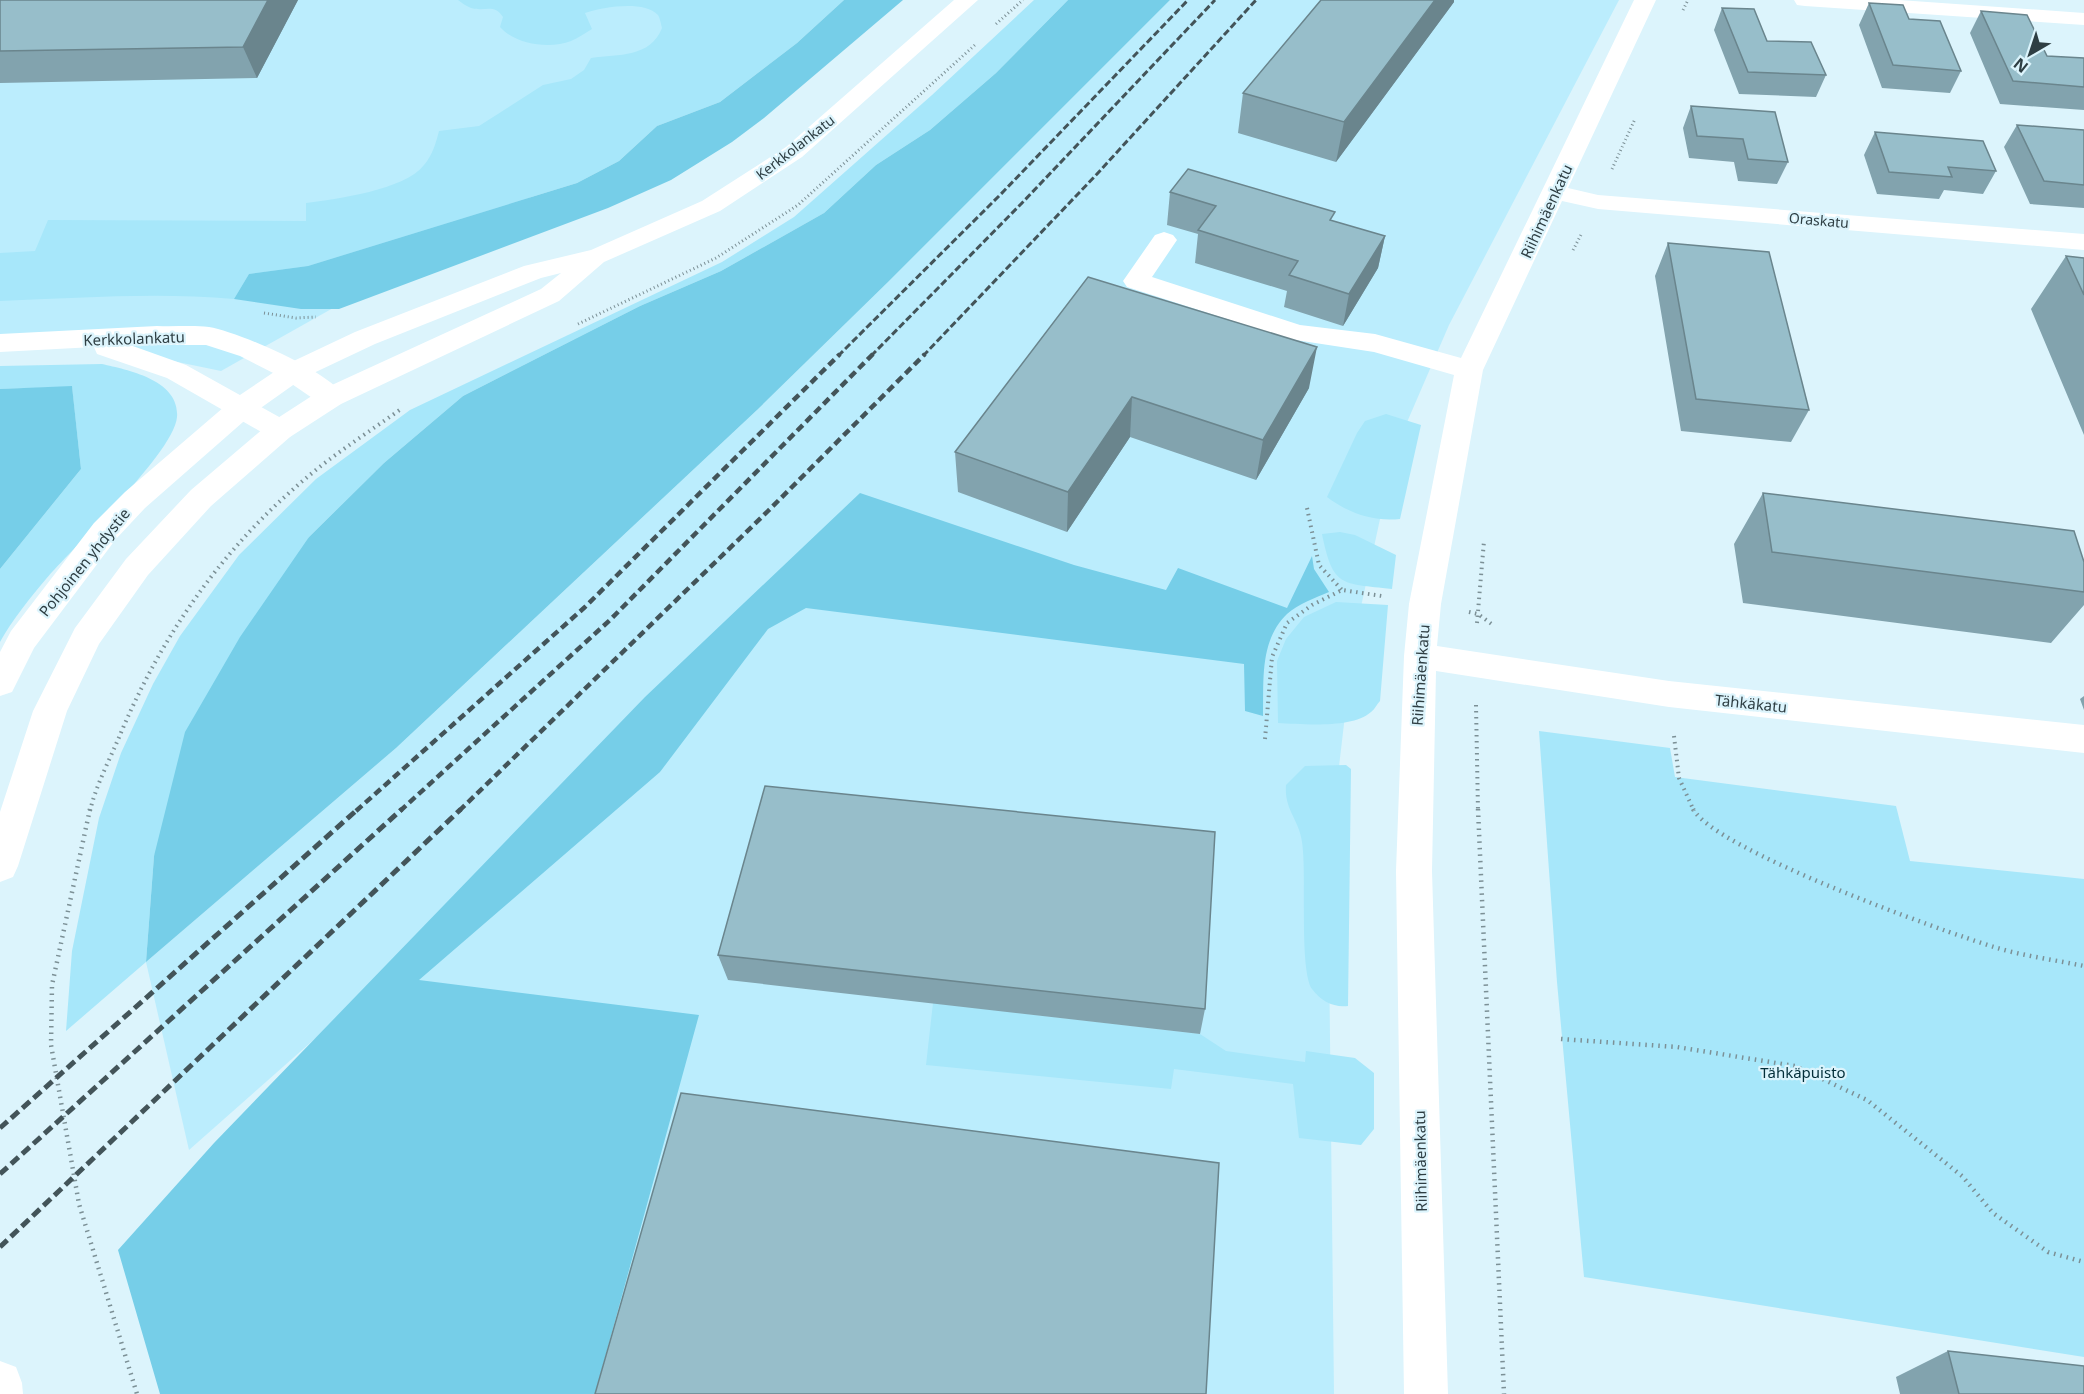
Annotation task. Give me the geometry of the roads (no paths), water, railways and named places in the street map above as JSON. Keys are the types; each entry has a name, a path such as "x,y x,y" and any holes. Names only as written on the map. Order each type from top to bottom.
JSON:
{"street":[{"name":"Kerkkolankatu","path":"241,408 293,372 365,338 532,272 599,256 711,206 756,179 794,152 967,0"},
{"name":"Riihimäenkatu","path":"1426,1394 1414,871 1420,656 1425,604 1469,370 1646,0"},
{"path":"1805,0 2084,19"},
{"name":"Oraskatu","path":"1555,192 1598,202 2084,242"},
{"path":"1164,240 1136,281 1298,333 1375,343 1469,370"},
{"name":"Kerkkolankatu","path":"76,341 153,360 185,374 279,430 332,397 550,295 599,256"},
{"name":"Kerkkolankatu","path":"0,343 76,341 157,335 208,336 250,350 293,372 332,397"},
{"name":"Pohjoinen yhdystie","path":"0,683 22,640 105,531 135,500 241,408"},
{"path":"0,867 50,711 86,637 137,567 201,498 279,430"},
{"name":"Tähkäkatu","path":"1420,656 1669,694 2084,739"},
{"path":"0,1383 1,1394"}],"railway":[{"path":"838,356 1001,194 1188,0"},
{"path":"871,356 1022,203 1215,0"},
{"path":"923,356 1097,174 1256,0"},
{"path":"356,811 585,607 840,354"},
{"path":"400,811 610,620 873,354"},
{"path":"459,811 768,511 923,356"},
{"path":"0,1128 358,809"},
{"path":"0,1174 402,809"},
{"path":"0,1247 461,809"}],"park label":[{"name":"Tähkäpuisto","path":"1803,1072"}]}
